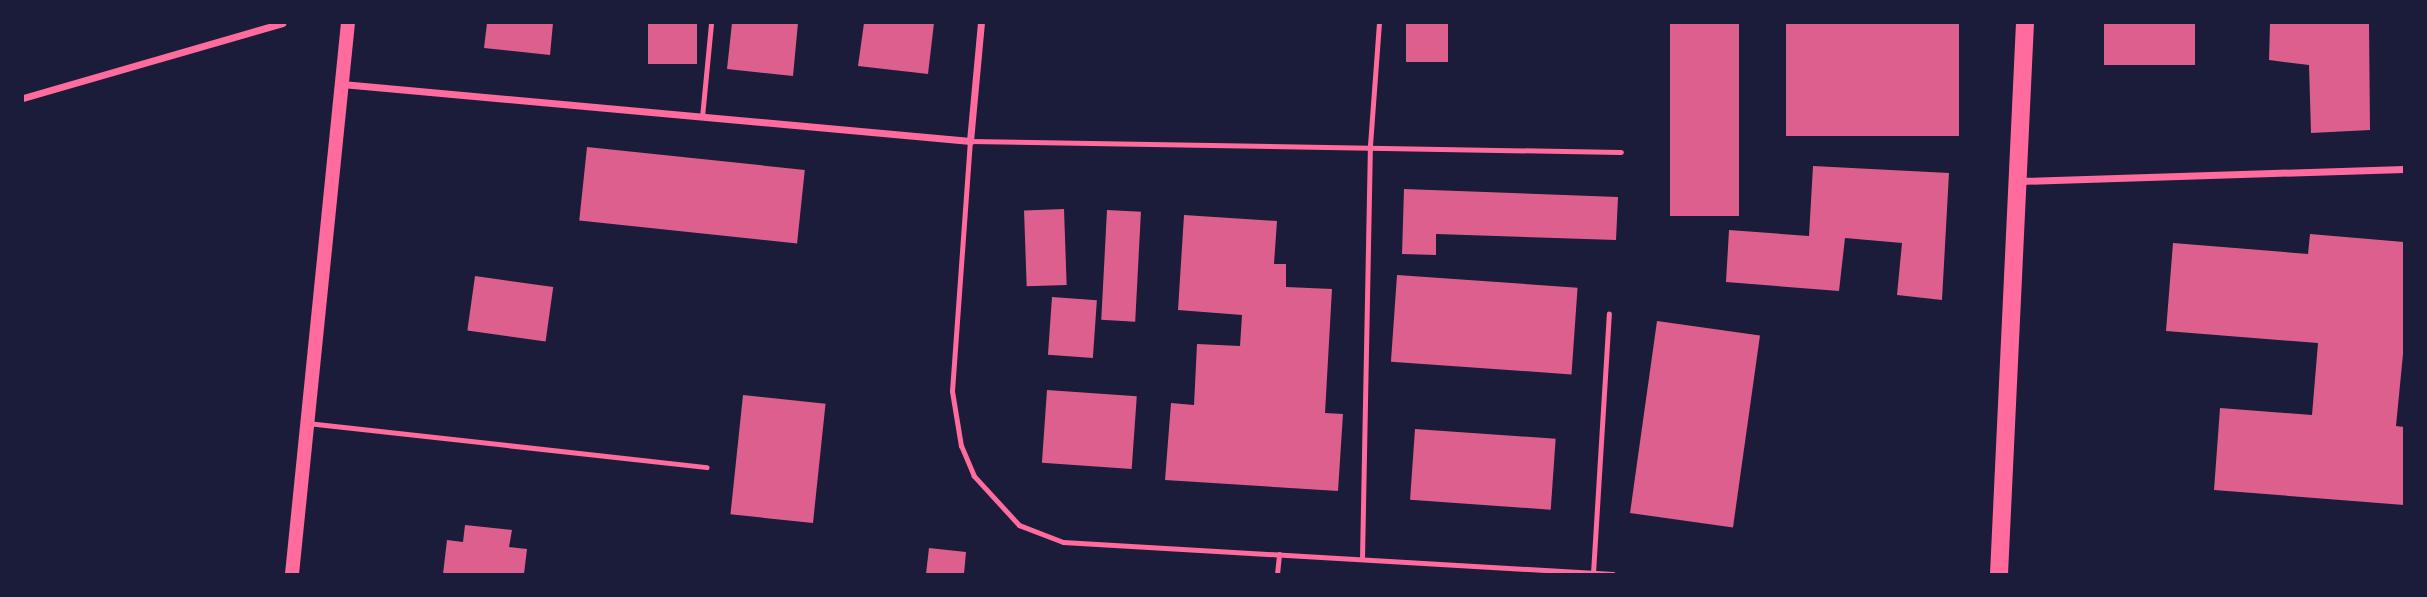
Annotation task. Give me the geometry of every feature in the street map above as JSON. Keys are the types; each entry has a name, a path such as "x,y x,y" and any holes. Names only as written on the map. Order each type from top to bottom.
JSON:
{"main road":[{"path":"292,574 348,23"},
{"path":"1999,574 2025,23"}],"street":[{"path":"23,98 282,23"},
{"path":"342,84 970,141 981,23"},
{"path":"2019,181 2404,169"}],"lane":[{"path":"702,117 711,23"},
{"path":"1362,559 1370,145 1379,23"},
{"path":"1614,574 1063,542 1019,525 974,476 961,446 952,391 970,141 1370,145 1621,152"},
{"path":"1593,573 1609,313"},
{"path":"307,423 706,467"},
{"path":"1278,574 1279,554"}],"building":[{"path":"487,23 553,23 550,55 484,48"},
{"path":"648,23 697,23 697,64 648,64"},
{"path":"732,23 798,23 793,76 727,69"},
{"path":"864,23 934,23 928,74 858,66"},
{"path":"1406,23 1448,23 1448,62 1406,62"},
{"path":"1670,23 1739,23 1739,216 1670,216"},
{"path":"1786,23 1959,23 1959,136 1786,136"},
{"path":"2104,23 2195,23 2195,65 2104,65"},
{"path":"2270,23 2369,23 2370,130 2311,133 2309,65 2269,60"},
{"path":"587,147 805,170 797,243 579,221"},
{"path":"1813,166 1949,173 1942,300 1897,295 1902,243 1845,238 1839,291 1726,282 1729,230 1809,236"},
{"path":"1404,189 1618,197 1616,240 1436,234 1436,255 1402,254"},
{"path":"1064,209 1067,285 1027,286 1024,210"},
{"path":"1107,210 1141,212 1135,322 1101,320"},
{"path":"1184,215 1277,221 1274,264 1286,264 1286,287 1332,289 1325,413 1343,414 1338,491 1165,480 1171,403 1194,405 1197,344 1240,346 1242,315 1178,310"},
{"path":"2310,234 2404,242 2404,344 2396,426 2404,427 2404,505 2214,490 2220,408 2312,415 2318,343 2166,331 2173,243 2308,254"},
{"path":"1397,275 1578,288 1571,374 1391,362"},
{"path":"475,276 553,287 546,341 467,330"},
{"path":"1052,297 1097,300 1093,358 1048,355"},
{"path":"1657,321 1760,335 1733,528 1630,513"},
{"path":"1047,390 1137,396 1132,469 1042,463"},
{"path":"743,395 826,404 813,523 730,514"},
{"path":"1415,429 1556,439 1551,510 1410,500"},
{"path":"465,525 512,530 509,547 527,549 524,574 443,574 447,540 463,542"},
{"path":"929,548 966,552 964,574 926,574"}]}
